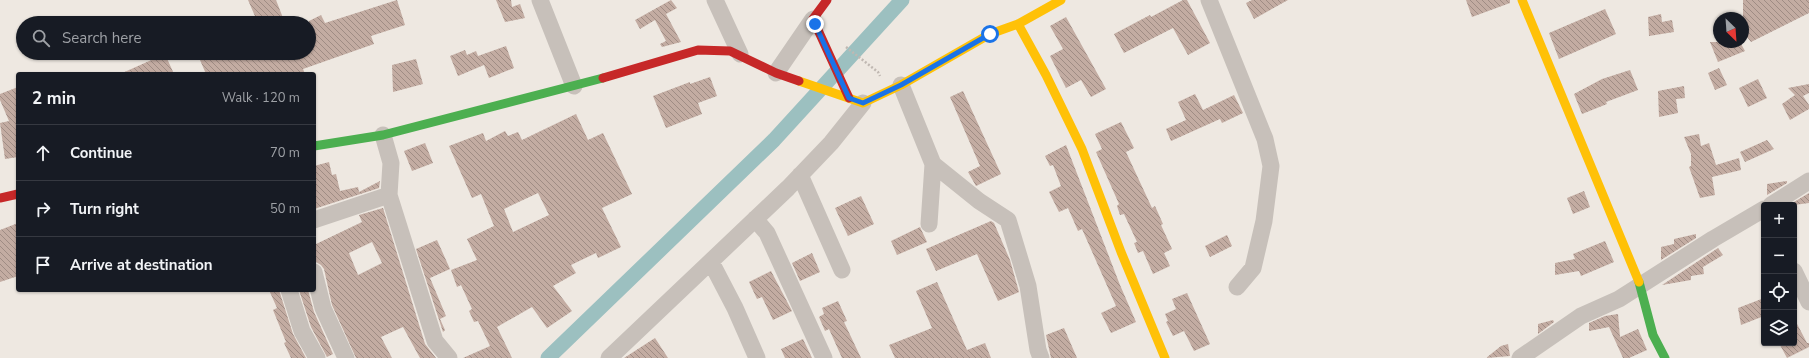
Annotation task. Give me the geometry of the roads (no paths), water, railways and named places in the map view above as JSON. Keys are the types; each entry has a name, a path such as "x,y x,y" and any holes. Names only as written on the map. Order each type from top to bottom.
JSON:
{"street":[{"path":"540,0 574,86"},
{"path":"715,0 740,54"},
{"path":"776,73 827,0"},
{"path":"316,146 383,135 574,86 698,50 730,51 740,54 776,73 856,100 901,85 990,34 1018,24 1061,0"},
{"path":"1209,0 1265,139 1271,166 1264,221 1253,268 1237,286"},
{"path":"1522,0 1640,285 1653,335 1665,358"},
{"path":"990,34 1008,18"},
{"path":"813,19 856,100"},
{"path":"1018,24 1046,75 1082,149 1121,252 1165,358"},
{"path":"901,85 933,164 930,224"},
{"path":"613,356 755,220 832,143 856,100"},
{"path":"383,135 390,163 389,195 435,341 449,358"},
{"path":"933,164 979,201 1008,220 1028,286 1038,350 1041,358"},
{"path":"800,175 842,270"},
{"path":"1776,202 1809,181"},
{"path":"0,198 16,194"},
{"path":"316,219 389,195"},
{"path":"1520,358 1581,316 1619,299 1713,239 1761,211"},
{"path":"755,220 767,233 824,358"},
{"path":"711,262 735,308 757,358"},
{"path":"1795,274 1809,302"},
{"path":"316,280 323,308 346,358"},
{"path":"290,292 302,331 317,358"}],"waterway":[{"path":"548,358 774,140 902,0"}]}
